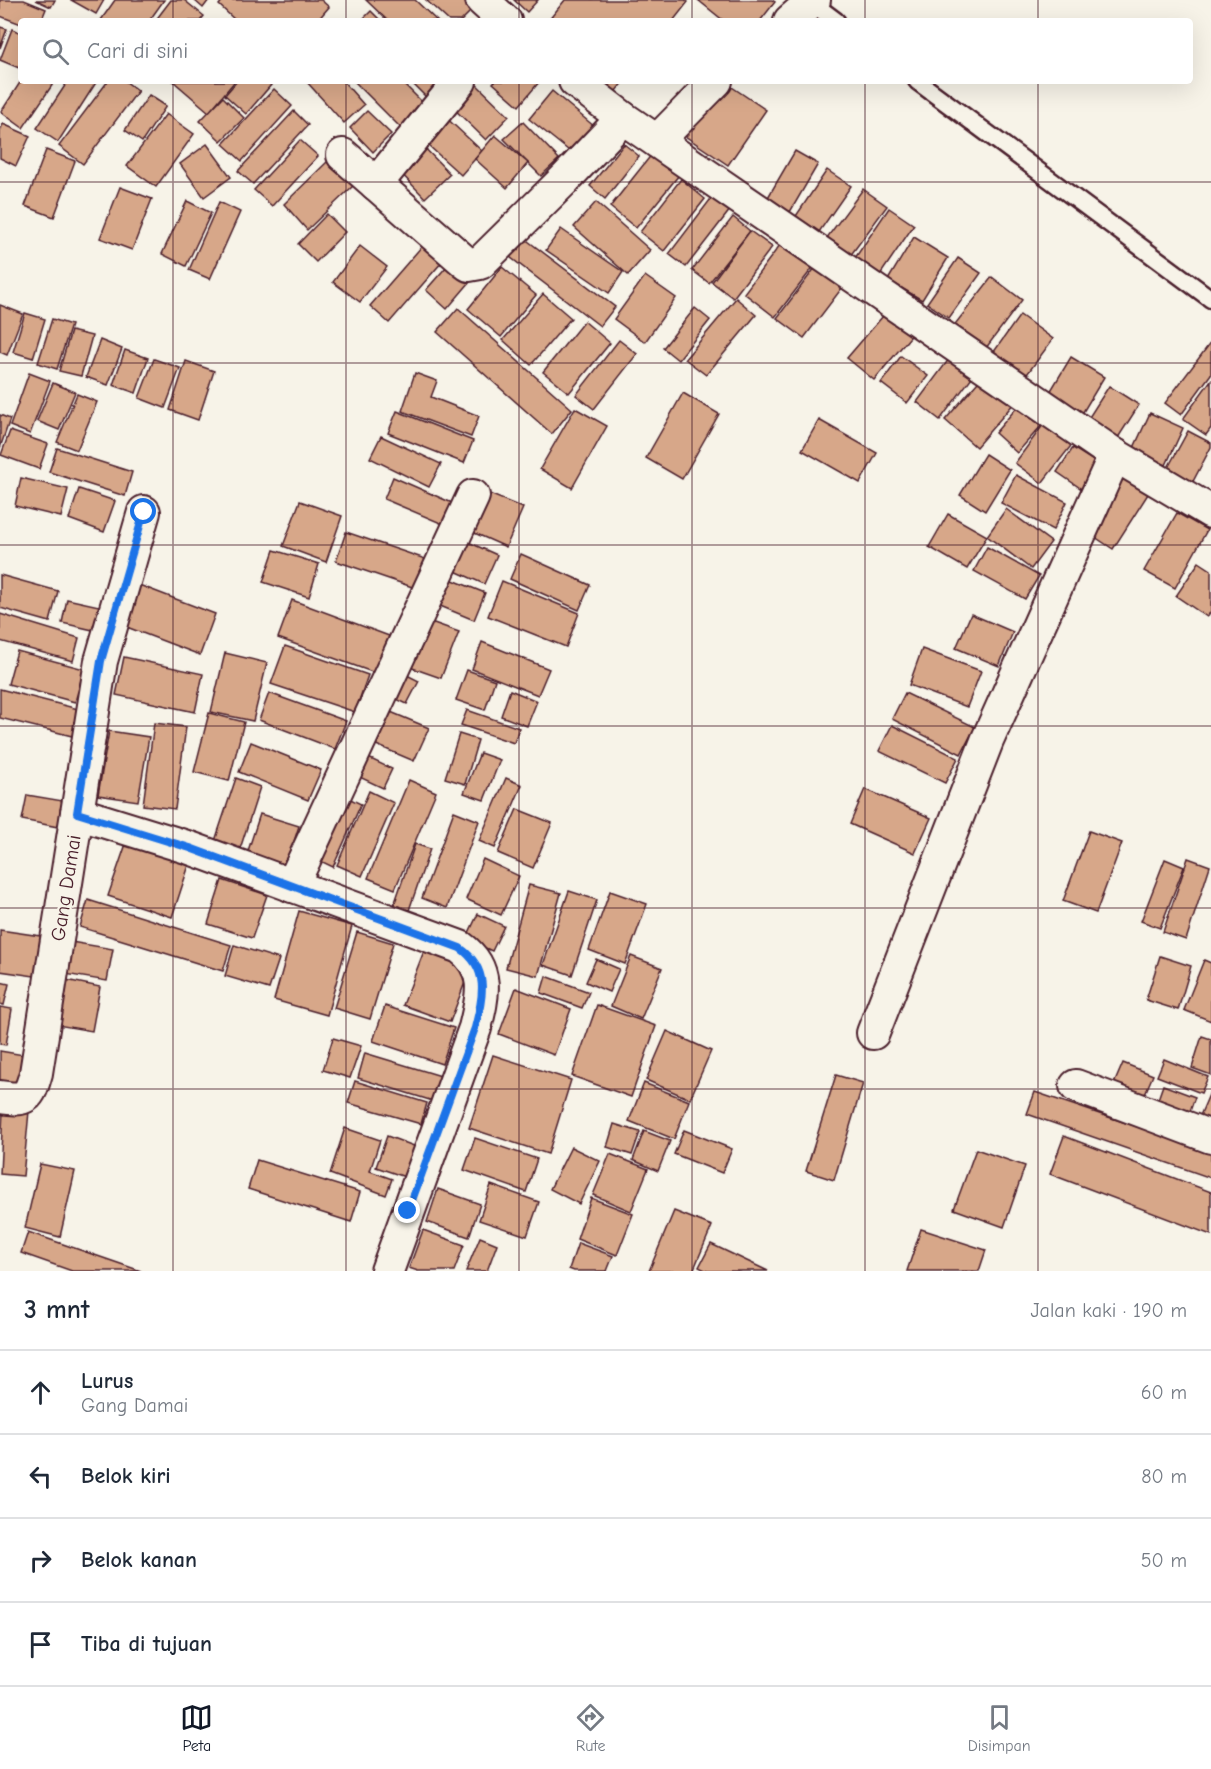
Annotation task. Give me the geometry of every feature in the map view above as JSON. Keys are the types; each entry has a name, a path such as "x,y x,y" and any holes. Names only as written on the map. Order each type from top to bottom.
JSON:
{"street":[{"path":"482,0 502,18"},
{"path":"376,184 458,84"},
{"path":"578,84 623,118 1115,455 1211,512"},
{"path":"657,141 713,84"},
{"path":"343,155 465,262 474,264 480,263 623,118"},
{"path":"873,1033 987,741 1115,455"},
{"path":"292,886 473,496"},
{"name":"Gang Damai","path":"0,1097 18,1100 25,1097 31,1091 36,1072 101,661 144,512"},
{"path":"77,813 190,848 460,948 471,956 481,977 481,1004 475,1028 387,1271"},
{"path":"1076,1086 1211,1137"}],"lane":[{"path":"921,84 1211,299"}],"building":[{"path":"0,0 24,0 46,9 42,18 18,18 18,23 0,16"},
{"path":"36,0 55,0 51,7"},
{"path":"71,0 104,0 96,14"},
{"path":"115,0 164,0 151,18 102,18"},
{"path":"171,0 184,0 204,16 202,18 157,18"},
{"path":"194,0 209,0 203,8"},
{"path":"223,0 321,0 329,7 320,18 233,18 219,5"},
{"path":"366,0 415,0 434,18 385,18"},
{"path":"426,0 467,0 475,7 464,18 446,18"},
{"path":"514,0 538,0 527,12"},
{"path":"565,0 685,0 688,2 675,18 550,18"},
{"path":"698,0 772,0 775,2 762,18 720,18"},
{"path":"371,11 378,18 364,18"},
{"path":"0,27 7,29 0,48"},
{"path":"12,29 18,32 18,68 0,60"},
{"path":"19,84 53,84 23,128 1,112"},
{"path":"66,84 95,84 58,142 37,128"},
{"path":"106,84 129,84 138,91 83,164 59,146"},
{"path":"176,84 232,84 209,112"},
{"path":"234,84 271,85 246,114 225,95"},
{"path":"309,84 346,84 364,105 344,123"},
{"path":"357,84 404,84 423,103 400,127"},
{"path":"413,84 441,84 426,97"},
{"path":"469,84 476,84 509,116 486,140 447,102"},
{"path":"494,84 537,84 519,106"},
{"path":"596,84 622,84 611,97"},
{"path":"721,84 727,84 766,110 728,165 685,136"},
{"path":"274,89 292,106 242,161 223,144"},
{"path":"552,91 595,127 573,154 529,119"},
{"path":"149,95 166,106 142,142 125,130"},
{"path":"223,97 244,118 221,141 200,121"},
{"path":"294,111 308,125 253,184 238,171"},
{"path":"367,111 391,134 373,152 350,128"},
{"path":"440,112 482,151 461,175 418,136"},
{"path":"166,114 194,134 156,187 127,166"},
{"path":"523,122 559,159 541,176 504,139"},
{"path":"3,124 30,136 16,166 0,158 0,131"},
{"path":"495,135 528,163 507,188 475,159"},
{"path":"300,140 318,156 272,206 254,190"},
{"path":"417,140 450,174 425,198 392,164"},
{"path":"207,144 231,177 204,197 180,164"},
{"path":"624,144 639,156 605,199 590,186"},
{"path":"46,150 75,161 54,217 25,206"},
{"path":"795,151 818,164 790,212 767,199"},
{"path":"652,154 679,175 636,228 610,207"},
{"path":"329,160 353,186 307,230 284,204"},
{"path":"827,170 851,186 819,232 796,216"},
{"path":"681,179 705,199 664,251 640,232"},
{"path":"120,187 152,199 132,250 100,238"},
{"path":"863,189 887,206 850,256 826,239"},
{"path":"713,196 730,210 686,267 669,254"},
{"path":"187,201 211,213 186,266 162,254"},
{"path":"219,202 240,212 210,279 189,270"},
{"path":"596,202 650,250 628,275 574,227"},
{"path":"889,208 914,225 880,275 855,258"},
{"path":"327,214 345,232 316,262 298,244"},
{"path":"733,217 750,231 709,283 692,270"},
{"path":"561,229 623,272 609,293 546,250"},
{"path":"750,231 772,247 733,298 712,282"},
{"path":"520,235 615,307 600,326 506,254"},
{"path":"786,237 818,261 775,317 744,293"},
{"path":"914,237 948,258 922,300 888,280"},
{"path":"423,245 442,262 389,323 370,306"},
{"path":"360,246 387,267 360,302 333,282"},
{"path":"455,257 476,275 447,309 426,290"},
{"path":"958,258 981,273 949,318 927,303"},
{"path":"502,267 536,295 501,337 468,309"},
{"path":"815,268 842,288 804,338 777,318"},
{"path":"645,276 676,298 645,342 614,319"},
{"path":"992,277 1022,300 983,352 952,328"},
{"path":"543,294 571,318 531,365 503,340"},
{"path":"736,298 756,315 706,375 685,359"},
{"path":"0,305 23,314 7,355 0,352"},
{"path":"458,308 572,409 552,434 437,332"},
{"path":"695,308 710,320 678,360 663,348"},
{"path":"889,309 915,331 874,380 847,358"},
{"path":"25,313 45,319 33,358 13,352"},
{"path":"1020,315 1053,339 1025,377 993,353"},
{"path":"52,319 71,325 57,369 38,363"},
{"path":"584,321 610,343 569,393 543,372"},
{"path":"71,331 92,336 81,376 59,371"},
{"path":"100,340 122,349 108,385 86,377"},
{"path":"619,340 637,354 594,409 576,395"},
{"path":"1211,342 1211,374 1181,415 1165,403"},
{"path":"125,350 148,358 136,393 113,385"},
{"path":"952,355 975,373 940,420 917,402"},
{"path":"901,356 928,376 907,403 881,383"},
{"path":"1071,357 1104,377 1077,422 1044,402"},
{"path":"154,359 180,368 165,408 139,398"},
{"path":"186,361 214,371 198,420 170,410"},
{"path":"29,373 50,381 30,434 10,426"},
{"path":"415,373 437,381 431,397 479,416 471,437 402,411"},
{"path":"984,375 1015,402 976,447 945,420"},
{"path":"1211,380 1211,428 1206,435 1183,419"},
{"path":"53,383 75,392 59,430 37,421"},
{"path":"1109,386 1139,405 1114,444 1084,425"},
{"path":"683,393 719,414 682,479 646,458"},
{"path":"77,394 97,402 77,450 57,442"},
{"path":"1019,405 1042,425 1017,453 995,433"},
{"path":"575,408 607,426 572,488 540,469"},
{"path":"397,411 473,441 464,463 388,433"},
{"path":"1150,413 1183,428 1166,465 1133,450"},
{"path":"0,415 10,419 0,448"},
{"path":"819,420 877,453 860,483 802,450"},
{"path":"1046,421 1074,442 1042,483 1015,463"},
{"path":"10,431 48,444 39,469 1,455"},
{"path":"1188,431 1211,443 1189,489 1164,475"},
{"path":"381,436 441,464 429,487 370,458"},
{"path":"57,448 132,472 125,496 49,472"},
{"path":"1073,448 1103,467 1086,492 1057,472"},
{"path":"985,454 1010,470 985,511 960,495"},
{"path":"1016,475 1067,502 1053,530 1001,503"},
{"path":"1120,476 1148,494 1113,549 1086,531"},
{"path":"393,477 459,506 450,527 384,499"},
{"path":"21,478 68,489 61,517 15,506"},
{"path":"79,489 115,501 104,532 69,519"},
{"path":"487,493 523,508 506,547 470,531"},
{"path":"300,501 342,516 326,562 283,546"},
{"path":"1006,509 1051,542 1031,569 987,536"},
{"path":"1177,513 1207,530 1175,588 1144,571"},
{"path":"948,514 987,536 967,569 929,547"},
{"path":"346,532 434,562 424,591 336,561"},
{"path":"457,537 497,555 484,584 444,566"},
{"path":"987,547 1039,576 1025,599 974,571"},
{"path":"274,550 319,564 309,597 263,582"},
{"path":"521,554 590,585 579,610 510,579"},
{"path":"1199,562 1211,570 1211,611 1207,617 1176,596"},
{"path":"0,575 58,591 50,622 0,608"},
{"path":"443,576 485,593 474,620 433,603"},
{"path":"502,581 579,613 566,647 488,616"},
{"path":"139,585 215,614 200,655 124,626"},
{"path":"67,599 99,606 93,630 62,623"},
{"path":"292,600 389,636 375,673 278,638"},
{"path":"0,614 79,638 73,661 0,641"},
{"path":"971,614 1013,632 999,666 956,648"},
{"path":"417,617 459,632 441,678 401,664"},
{"path":"482,642 549,669 538,695 472,669"},
{"path":"285,646 368,675 355,712 271,684"},
{"path":"922,649 981,671 967,707 909,685"},
{"path":"17,651 84,669 75,702 8,684"},
{"path":"225,653 267,663 253,721 211,712"},
{"path":"124,657 203,674 195,712 116,695"},
{"path":"467,670 495,680 485,710 456,700"},
{"path":"399,671 419,681 407,704 388,695"},
{"path":"0,689 86,711 80,738 0,718"},
{"path":"510,690 537,701 527,726 501,716"},
{"path":"269,693 346,721 335,749 259,720"},
{"path":"905,693 975,727 961,754 892,719"},
{"path":"381,708 429,728 414,761 367,741"},
{"path":"467,710 519,728 514,743 461,725"},
{"path":"209,713 244,722 229,781 194,772"},
{"path":"154,723 186,727 175,809 143,805"},
{"path":"892,725 958,758 945,783 879,751"},
{"path":"109,731 149,737 138,801 98,795"},
{"path":"459,734 478,740 465,784 445,778"},
{"path":"251,742 321,770 308,800 239,772"},
{"path":"480,753 500,760 484,800 464,793"},
{"path":"360,754 392,769 383,788 351,773"},
{"path":"236,778 260,787 239,852 214,844"},
{"path":"506,778 522,785 495,848 479,841"},
{"path":"409,780 436,792 395,889 368,878"},
{"path":"865,789 931,818 915,853 850,824"},
{"path":"369,791 394,803 362,876 337,865"},
{"path":"340,794 361,804 333,867 312,857"},
{"path":"27,795 63,801 58,827 22,820"},
{"path":"517,809 552,823 533,868 498,853"},
{"path":"454,811 479,821 447,908 422,898"},
{"path":"260,814 299,826 285,869 246,857"},
{"path":"1089,831 1122,843 1096,913 1063,901"},
{"path":"128,838 191,859 172,917 108,896"},
{"path":"415,844 430,849 407,916 392,911"},
{"path":"1188,858 1210,866 1186,940 1163,932"},
{"path":"483,859 519,876 501,915 466,899"},
{"path":"1165,859 1184,867 1160,928 1141,921"},
{"path":"222,880 267,895 252,938 208,924"},
{"path":"529,885 561,893 538,976 506,968"},
{"path":"569,891 597,900 572,975 543,965"},
{"path":"610,891 647,904 625,964 589,950"},
{"path":"88,900 231,945 223,971 80,927"},
{"path":"299,911 352,926 327,1015 274,1000"},
{"path":"478,914 504,926 492,951 466,939"},
{"path":"0,930 54,938 48,978 0,971"},
{"path":"357,932 393,943 370,1019 334,1008"},
{"path":"71,942 113,949 107,981 65,974"},
{"path":"234,945 279,959 269,989 225,976"},
{"path":"424,951 470,969 450,1022 403,1005"},
{"path":"631,956 662,968 641,1019 611,1006"},
{"path":"1160,956 1191,966 1178,1010 1146,1000"},
{"path":"596,959 619,969 609,992 586,982"},
{"path":"1204,960 1211,963 1211,1021 1184,1010"},
{"path":"546,976 589,992 582,1008 541,993"},
{"path":"66,980 100,987 92,1031 57,1025"},
{"path":"0,982 9,984 4,1005 0,1004"},
{"path":"516,988 571,1009 554,1055 499,1034"},
{"path":"597,1005 656,1026 631,1097 572,1076"},
{"path":"385,1006 454,1028 442,1064 373,1041"},
{"path":"0,1007 12,1009 6,1045 0,1044"},
{"path":"667,1031 711,1051 690,1099 646,1080"},
{"path":"1202,1036 1211,1039 1211,1075 1192,1068"},
{"path":"333,1038 361,1046 350,1078 323,1070"},
{"path":"0,1051 30,1056 25,1085 0,1080"},
{"path":"365,1053 441,1076 433,1101 358,1078"},
{"path":"493,1055 571,1080 548,1154 469,1128"},
{"path":"1164,1059 1208,1077 1201,1093 1157,1076"},
{"path":"1123,1063 1153,1075 1141,1103 1111,1091"},
{"path":"836,1075 863,1083 834,1180 806,1171"},
{"path":"355,1081 427,1103 421,1124 348,1103"},
{"path":"644,1083 689,1101 674,1139 629,1121"},
{"path":"1163,1085 1195,1097 1189,1114 1157,1102"},
{"path":"1211,1090 1211,1123 1199,1118"},
{"path":"1035,1092 1211,1152 1211,1178 1027,1114"},
{"path":"3,1109 29,1111 23,1176 0,1174"},
{"path":"614,1124 640,1132 632,1155 607,1147"},
{"path":"345,1128 380,1140 370,1171 392,1179 386,1195 330,1174"},
{"path":"684,1130 732,1149 722,1173 674,1154"},
{"path":"644,1131 670,1141 658,1171 633,1160"},
{"path":"387,1136 422,1149 411,1179 376,1167"},
{"path":"1064,1136 1211,1192 1211,1235 1050,1174"},
{"path":"475,1138 537,1159 526,1192 464,1170"},
{"path":"571,1147 600,1161 579,1204 550,1189"},
{"path":"976,1149 1025,1166 1004,1227 954,1209"},
{"path":"610,1154 648,1169 631,1211 593,1195"},
{"path":"257,1160 360,1192 351,1222 248,1189"},
{"path":"40,1164 75,1171 60,1237 25,1228"},
{"path":"491,1185 539,1202 527,1236 479,1220"},
{"path":"438,1189 480,1204 469,1237 427,1222"},
{"path":"591,1198 633,1214 617,1255 577,1239"},
{"path":"674,1211 712,1226 693,1271 649,1271"},
{"path":"921,1229 986,1250 979,1271 907,1271"},
{"path":"423,1230 464,1245 454,1271 418,1271 409,1268"},
{"path":"28,1232 141,1271 72,1271 21,1253"},
{"path":"480,1237 497,1244 487,1271 466,1271"},
{"path":"578,1243 613,1256 607,1271 569,1269"},
{"path":"711,1244 768,1271 707,1271 699,1267"}],"route":[{"path":"144,512 101,661 77,813 190,848 460,948 471,956 481,977 481,1004 475,1028 408,1211"}]}
